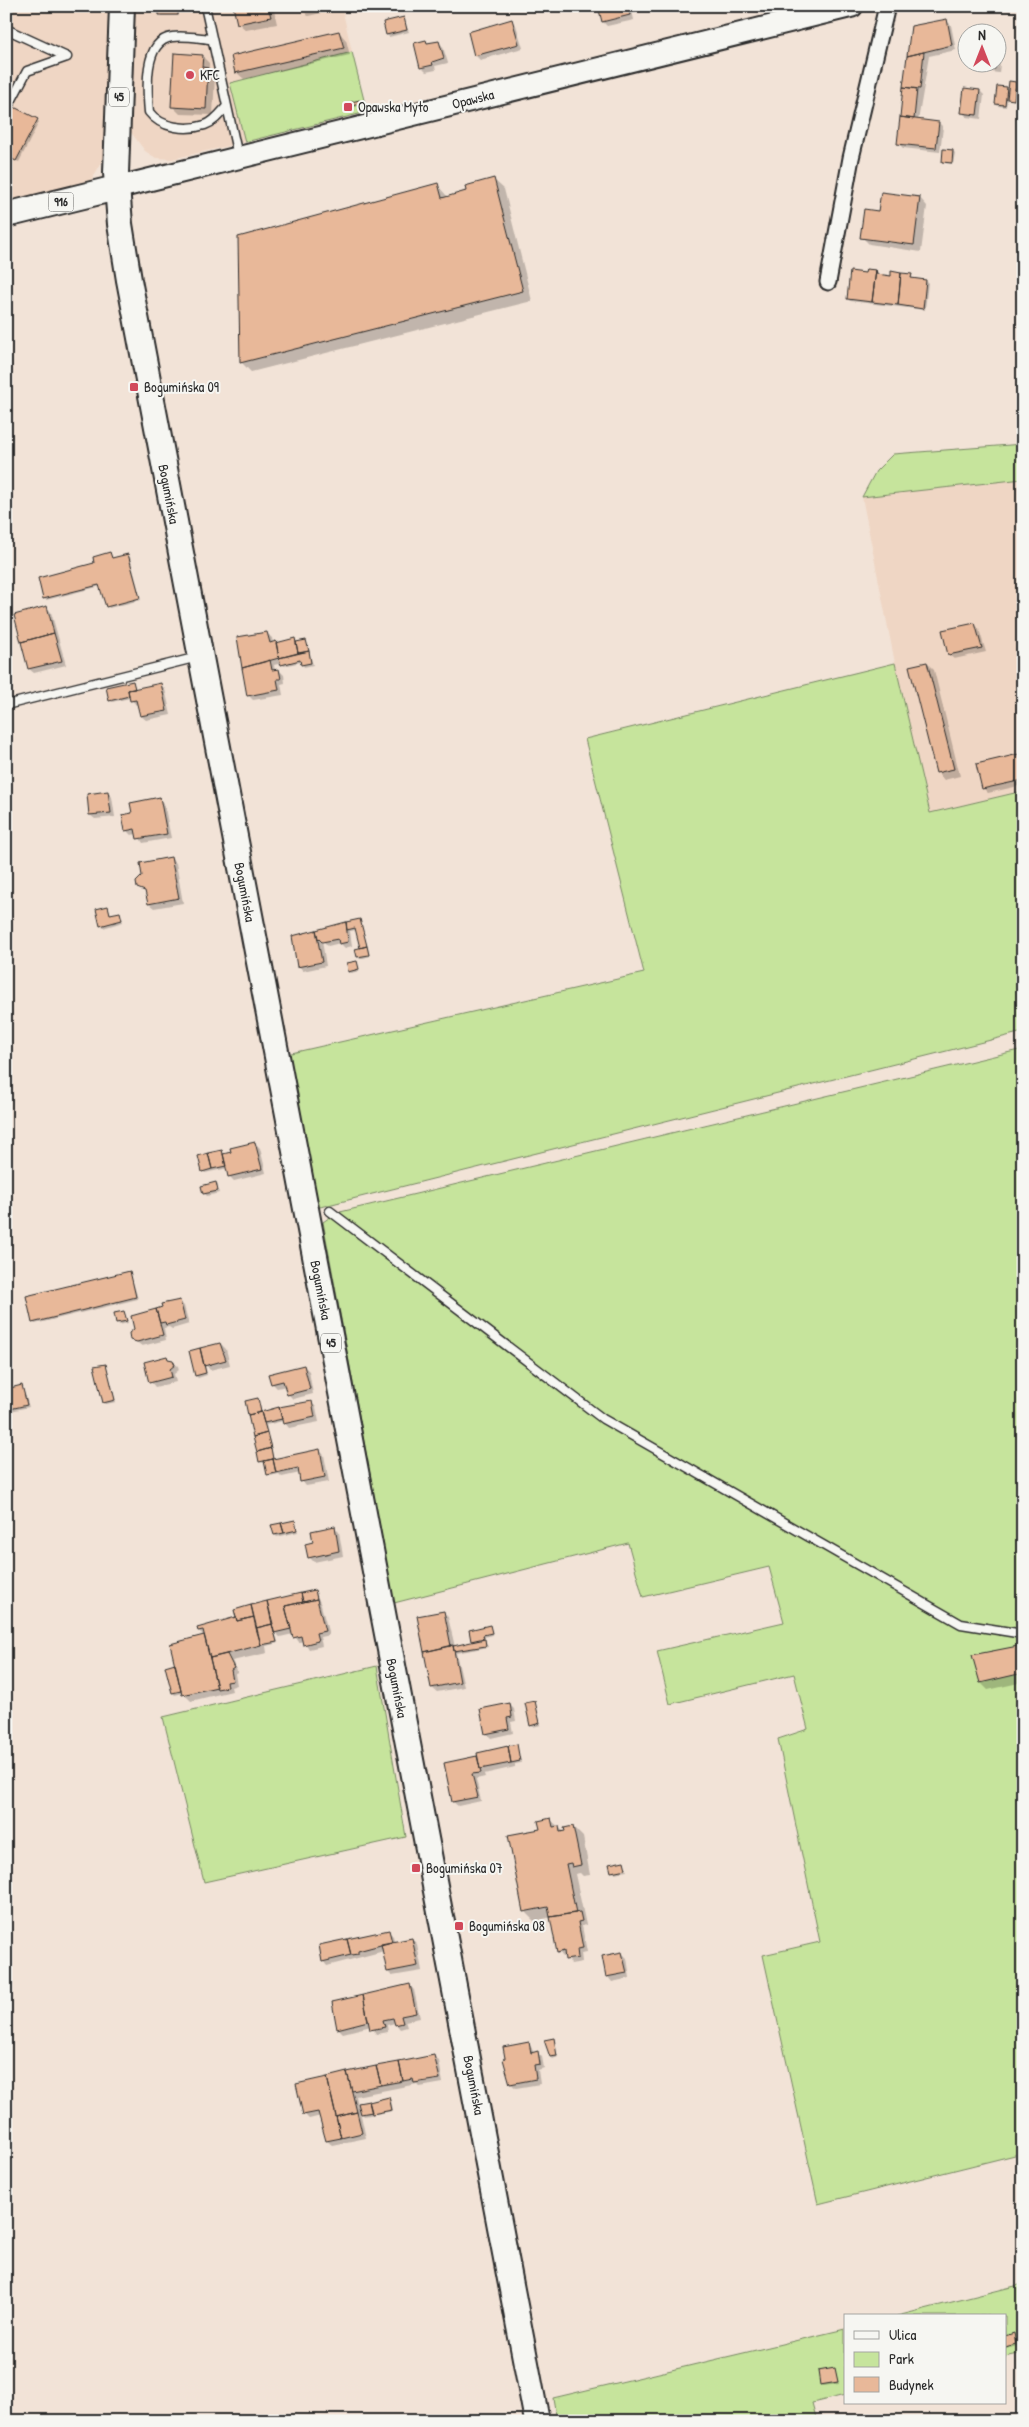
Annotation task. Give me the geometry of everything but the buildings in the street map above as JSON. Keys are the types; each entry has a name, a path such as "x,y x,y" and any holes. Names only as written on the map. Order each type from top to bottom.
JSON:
{"main road":[{"name":"45","path":"116,188 122,6"},
{"name":"Opawska","path":"6,215 852,6"},
{"name":"Bogumińska","path":"116,188 121,234 137,328 537,2421"}],"street":[{"path":"828,282 852,158 887,6"}],"lane":[{"path":"205,6 238,157"},
{"path":"6,30 66,57 27,71 6,111"},
{"path":"211,39 173,36 162,40 156,45 150,69 149,112 159,123 172,126 195,127 205,125 214,120 226,107"},
{"path":"6,705 200,657"},
{"path":"330,1211 603,1419 961,1624 1023,1634"}],"shaded area":[{"path":"6,6 112,7 105,156 90,183 6,203"},
{"path":"132,6 349,6 342,8 352,52 230,83 245,142 172,159 156,158 145,151 130,131"},
{"path":"1023,479 1023,791 930,813 895,663 862,497"}],"green space":[{"path":"352,52 367,112 245,142 230,83"},
{"path":"1023,444 1023,479 862,497 876,471 893,454"},
{"path":"895,663 930,813 1023,791 1023,1032 316,1208 287,1054 644,973 585,739"},
{"path":"1023,1049 1023,2153 818,2204 763,1955 820,1942 778,1739 808,1729 794,1674 670,1704 657,1651 784,1622 769,1567 643,1597 628,1543 394,1603 323,1222 336,1213"},
{"path":"377,1666 406,1837 204,1882 163,1717"},
{"path":"1023,2284 1023,2353 1006,2357 1006,2314 905,2314"},
{"path":"844,2329 844,2395 812,2403 817,2421 557,2421 553,2398"}],"place":[{"name":"KFC","path":"190,75"},
{"name":"Opawska Myto","path":"348,107"},
{"name":"Bogumińska 09","path":"134,387"},
{"name":"Bogumińska 07","path":"416,1868"},
{"name":"Bogumińska 08","path":"459,1926"}]}
